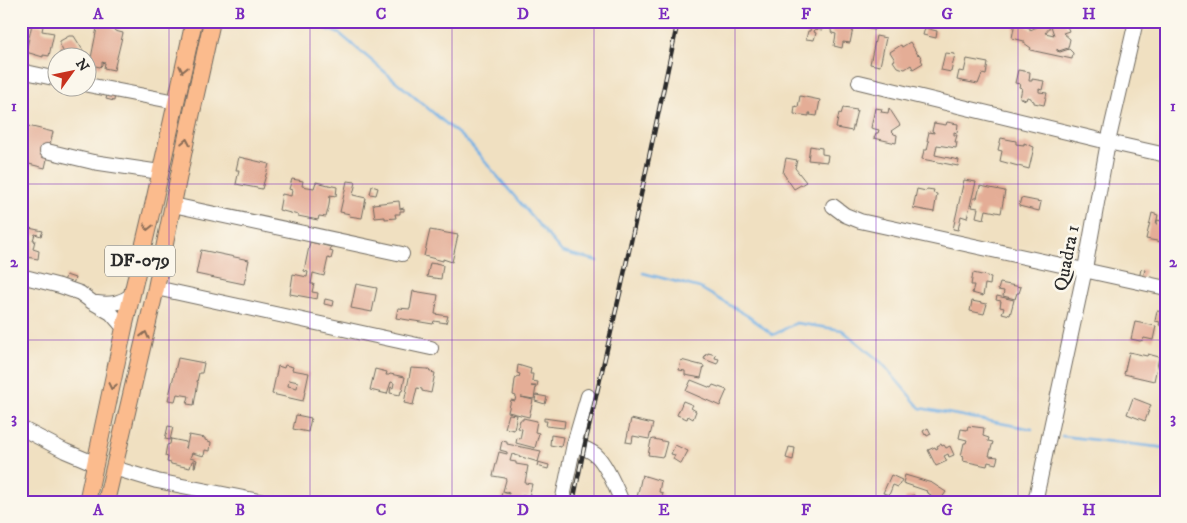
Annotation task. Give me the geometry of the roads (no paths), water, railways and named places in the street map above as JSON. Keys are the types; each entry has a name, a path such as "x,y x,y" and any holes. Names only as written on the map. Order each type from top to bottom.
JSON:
{"main road":[{"name":"DF-079","path":"87,502 124,328 194,21"},
{"name":"DF-079","path":"106,502 156,288 212,21"},
{"path":"166,148 169,154 167,169 170,173 179,176"},
{"path":"155,197 162,199 165,203 165,229 167,233"}],"street":[{"name":"Quadra 1","path":"1035,502 1085,269 1108,142 1136,21"},
{"path":"21,71 48,77"},
{"path":"859,82 1166,155"},
{"path":"98,87 176,102"},
{"path":"47,151 94,162 160,172"},
{"path":"173,205 402,254"},
{"path":"833,206 845,215 860,221 1166,288"},
{"path":"21,276 80,293 111,313 124,328"},
{"path":"156,288 431,348"},
{"path":"92,302 115,304 132,294"},
{"path":"562,502 574,444 588,396"},
{"path":"21,428 65,451 96,464"},
{"path":"574,444 598,456 622,502"},
{"path":"114,468 157,481 264,502"}],"waterway":[{"path":"306,21 340,34 469,143 562,252 598,261"},
{"path":"643,273 700,288 748,316 773,335 796,323 842,330 882,363 920,408 1032,429"},
{"path":"1062,436 1166,448"}],"railway":[{"path":"573,502 678,21"}]}
